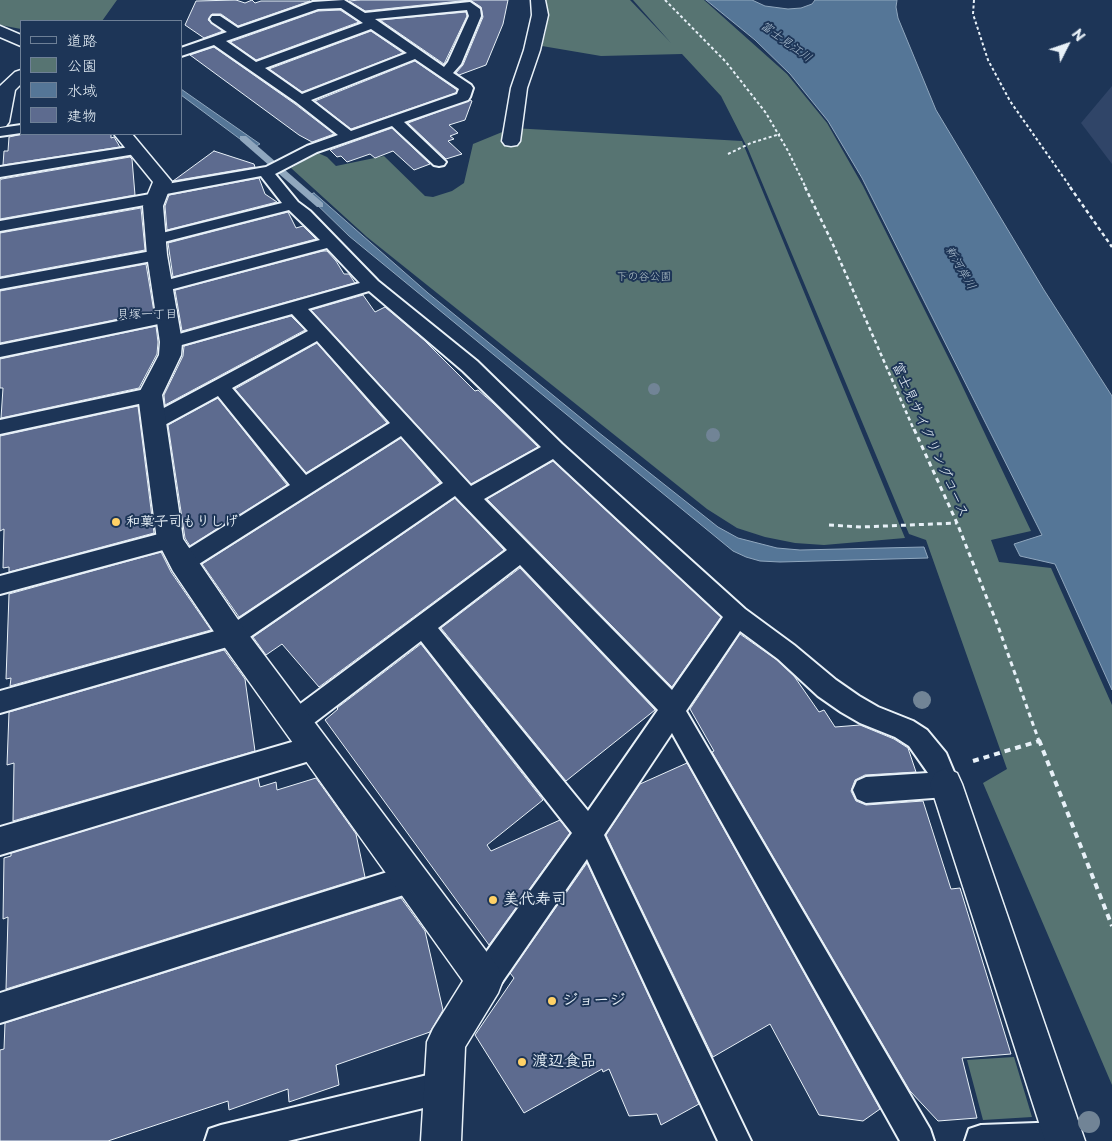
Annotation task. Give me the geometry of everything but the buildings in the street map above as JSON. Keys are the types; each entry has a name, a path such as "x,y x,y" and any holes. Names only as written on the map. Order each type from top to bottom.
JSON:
{"street":[{"path":"511,141 519,88 532,50 540,15 538,0"},
{"path":"0,31 20,40"},
{"path":"0,122 2,100 7,88 20,76"},
{"path":"124,135 163,182 153,206 156,247 169,329 170,355 150,395 176,552 233,636 486,980 446,1042 441,1141"},
{"path":"944,779 1065,1139"}],"lane":[{"path":"0,226 270,171 312,149 462,96 466,88 344,4 317,4 182,52"},
{"path":"254,67 367,20 470,6 474,9 475,16 454,64 445,73"},
{"path":"216,19 237,33"},
{"path":"216,40 300,99 348,136"},
{"path":"300,99 416,54"},
{"path":"394,120 439,162"},
{"path":"0,132 20,129"},
{"path":"0,172 136,150"},
{"path":"270,171 292,205 304,214 372,285 470,366 737,616 786,652 827,688 850,704 869,716 904,729 918,738 929,750 944,779 866,790"},
{"path":"0,284 156,247 292,205"},
{"path":"162,287 330,242"},
{"path":"0,351 169,329 296,306 372,285"},
{"path":"296,306 318,333 463,491 668,703 918,1141"},
{"path":"154,422 318,333"},
{"path":"220,386 304,487"},
{"path":"0,427 150,395"},
{"path":"0,585 176,552 304,487 404,425"},
{"path":"0,702 233,636 463,491 556,448"},
{"path":"297,721 521,552"},
{"path":"486,980 737,616"},
{"path":"422,625 589,833 735,1141"},
{"path":"0,841 316,747"},
{"path":"0,1008 410,879"},
{"path":"221,1141 444,1087"},
{"path":"982,1141 1065,1139"},
{"path":"729,1141 740,1141"}],"path":[{"name":"富士見サイクリングコース","path":"665,0 726,62 755,97 780,134 831,240 885,366 957,523 998,626 1039,741 1112,926"},
{"path":"974,0 973,14 979,35 988,60 1006,93 1112,247"},
{"path":"728,154 751,143 780,134"},
{"path":"829,525 861,527 957,523"},
{"path":"944,779 978,759 1039,741"}],"shaded area":[{"path":"1112,86 1112,164 1081,123"}],"green space":[{"path":"0,0 117,0 103,20 20,20 20,29 0,25"},
{"path":"544,0 630,0 671,43 633,0 704,0 787,74 827,123 863,186 958,377 1031,531 991,540 999,562 1051,568 1112,705 1112,1085 983,783 1007,769 926,540 909,534 748,149 721,96 682,54 601,56 542,46 546,31 547,6"},
{"name":"下の谷公園","path":"512,128 742,141 905,538 824,545 795,543 765,537 737,528 707,509 367,237 291,168 318,153 327,157 336,166 384,156 425,196 433,197 452,191 464,183 473,144"},
{"path":"1014,1057 1032,1117 983,1120 967,1060"}],"water":[{"path":"706,0 752,0 765,6 788,9 801,8 812,4 815,0 897,0 898,18 936,110 1044,290 1112,396 1112,690 1055,564 1020,556 1014,544 1042,535 862,178 828,121 790,74 755,40"},
{"path":"182,90 260,144 252,148 182,96"},
{"path":"314,193 428,293 718,527 738,538 777,548 800,550 924,547 928,558 780,562 760,561 733,551 349,236 307,195"}],"waterway":[{"path":"243,138 320,205"}],"place":[{"name":"和菓子司もりしげ","path":"116,522"},
{"name":"美代寿司","path":"493,900"},
{"name":"ジョージ","path":"552,1001"},
{"name":"渡辺食品","path":"522,1062"}],"district":[{"name":"貝塚一丁目","path":"147,315"}],"water label":[{"name":"富士見江川","path":"786,42"},
{"name":"新河岸川","path":"960,268"}]}
